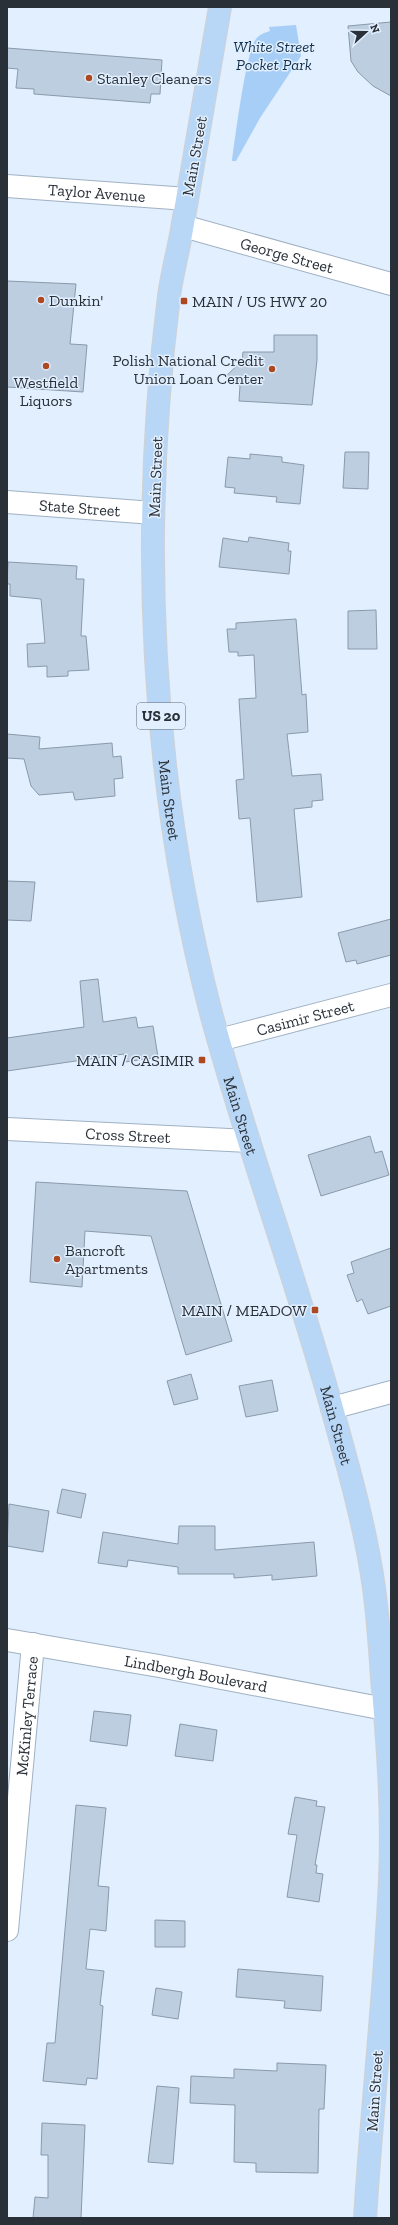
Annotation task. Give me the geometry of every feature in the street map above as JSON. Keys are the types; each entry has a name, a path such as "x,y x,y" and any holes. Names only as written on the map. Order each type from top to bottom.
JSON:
{"main road":[{"name":"Main Street","path":"220,7 186,199 183,226 171,284 164,342 155,452 153,514 156,653 170,793 189,914 219,1040 249,1141 295,1280 349,1465 368,1553 379,1630 390,1785 390,1879 365,2218"}],"street":[{"name":"Taylor Avenue","path":"7,186 186,199"},
{"name":"George Street","path":"183,226 391,284"},
{"name":"State Street","path":"7,502 153,514"},
{"name":"Casimir Street","path":"219,1040 391,995"},
{"name":"Cross Street","path":"7,1129 249,1141"},
{"path":"332,1408 391,1392"},
{"name":"Lindbergh Boulevard","path":"7,1640 159,1666 385,1709"},
{"name":"McKinley Terrace","path":"7,1930 33,1644"}],"green space":[{"name":"White Street Pocket Park","path":"296,25 301,56 260,118 236,161 232,161 241,97 252,47 259,36 270,31 269,27"}],"building":[{"path":"391,22 391,96 373,86 358,72 351,61 348,26"},
{"name":"Stanley Cleaners","path":"7,48 162,60 160,94 151,94 150,103 34,94 34,89 16,88 18,69 7,68"},
{"path":"7,281 76,284 70,344 87,345 83,392 7,387"},
{"name":"Polish National Credit Union Loan Center","path":"274,335 317,335 317,360 312,405 239,401 240,386 225,377 242,361 243,352 274,352"},
{"path":"345,452 369,452 368,489 343,488"},
{"path":"250,454 282,457 282,462 304,465 300,504 276,502 277,497 234,493 235,488 225,487 228,457 250,459"},
{"path":"249,537 289,543 288,551 291,551 289,574 219,567 223,538 248,542"},
{"path":"8,562 77,566 76,579 84,579 81,636 86,636 89,670 68,671 68,676 47,677 47,666 28,667 27,644 45,643 41,599 10,596 10,584 7,584"},
{"path":"376,610 377,649 348,649 348,611"},
{"path":"296,619 302,695 306,694 308,732 287,734 292,776 321,774 323,800 312,801 312,807 294,809 302,897 257,902 250,818 239,819 236,780 244,779 239,699 256,698 254,655 238,656 238,652 229,652 227,629 236,629 236,623"},
{"path":"7,734 40,737 39,749 112,743 113,757 121,756 123,778 114,779 115,796 75,800 73,792 39,795 31,786 24,759 7,758"},
{"path":"7,881 35,882 31,921 7,920"},
{"path":"391,919 391,955 357,964 356,960 346,962 338,933"},
{"path":"98,979 103,1022 136,1017 138,1028 153,1026 158,1057 125,1062 124,1054 7,1071 7,1038 84,1027 80,981"},
{"path":"370,1136 375,1153 382,1151 389,1175 321,1196 308,1155"},
{"name":"Bancroft Apartments","path":"36,1182 187,1191 232,1341 186,1355 151,1236 85,1231 82,1287 30,1282"},
{"path":"391,1248 391,1306 368,1314 362,1299 357,1302 347,1275 354,1273 351,1262"},
{"path":"191,1374 198,1399 174,1405 167,1381"},
{"path":"272,1380 278,1411 246,1417 239,1386"},
{"path":"62,1489 86,1494 81,1518 57,1513"},
{"path":"9,1504 49,1511 43,1552 7,1546"},
{"path":"179,1526 215,1526 215,1550 314,1542 317,1576 272,1580 272,1575 234,1578 234,1574 178,1574 178,1567 128,1560 127,1567 98,1563 103,1532 178,1544"},
{"path":"94,1711 131,1715 127,1746 90,1741"},
{"path":"180,1724 217,1730 213,1761 175,1756"},
{"path":"295,1797 317,1801 316,1806 325,1807 315,1865 317,1865 316,1873 323,1874 319,1902 287,1897 297,1835 288,1834"},
{"path":"76,1805 106,1808 98,1886 109,1887 106,1931 90,1929 86,1969 104,1971 100,2005 103,2006 97,2079 87,2078 86,2085 43,2081 47,2043 55,2043"},
{"path":"155,1920 185,1921 185,1947 155,1947"},
{"path":"238,1969 323,1976 321,2011 284,2008 285,2001 236,1997"},
{"path":"156,1988 182,1992 178,2019 152,2015"},
{"path":"277,2063 326,2065 324,2109 319,2109 318,2173 256,2172 256,2163 234,2162 235,2105 190,2103 191,2076 234,2078 234,2069 277,2071"},
{"path":"157,2086 179,2088 173,2164 148,2162"},
{"path":"42,2123 85,2125 81,2218 33,2218 35,2197 48,2198 48,2155 41,2155"}],"place":[{"name":"Stanley Cleaners","path":"89,78"},
{"name":"Dunkin'","path":"41,300"},
{"name":"MAIN / US HWY 20","path":"184,301"},
{"name":"Westfield Liquors","path":"46,366"},
{"name":"Polish National Credit Union Loan Center","path":"272,369"},
{"name":"MAIN / CASIMIR","path":"202,1060"},
{"name":"Bancroft Apartments","path":"57,1259"},
{"name":"MAIN / MEADOW","path":"315,1310"}]}
